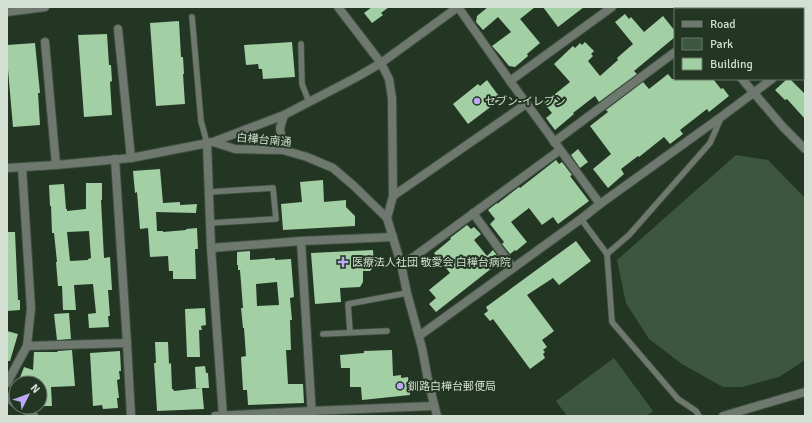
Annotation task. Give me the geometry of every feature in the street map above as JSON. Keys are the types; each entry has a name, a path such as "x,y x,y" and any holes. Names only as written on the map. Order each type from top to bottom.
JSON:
{"street":[{"path":"7,12 45,7"},
{"path":"338,7 382,63 389,79 392,98 392,196 386,218 401,264 437,416"},
{"path":"7,168 131,158 210,142 284,115 357,78 382,63 458,7 526,104 600,204"},
{"path":"510,81 612,7"},
{"path":"118,29 131,158"},
{"path":"45,42 56,165"},
{"path":"554,142 674,53"},
{"path":"743,80 783,127 805,149"},
{"path":"419,336 771,80"},
{"path":"392,196 526,104"},
{"path":"283,150 280,128 284,115"},
{"path":"210,142 209,192 211,248 223,416"},
{"name":"白樺台南通","path":"210,142 235,149 283,150 307,157 333,168 367,198 386,218"},
{"path":"401,264 415,256 560,150"},
{"path":"115,159 128,343 131,416"},
{"path":"7,384 27,346 31,308 22,167"},
{"path":"474,213 513,268"},
{"path":"211,248 301,241 393,237"},
{"path":"301,241 312,413"},
{"path":"27,346 128,343"},
{"path":"723,416 805,392"},
{"path":"215,416 312,413 434,406"}],"lane":[{"path":"192,17 201,122 210,142"},
{"path":"301,44 302,84 309,102"},
{"path":"607,254 629,235 710,143 721,117"},
{"path":"209,192 273,188 276,219 210,223"},
{"path":"581,219 607,254 612,322 678,399 696,411 699,416"},
{"path":"350,332 348,304 407,293"},
{"path":"322,334 387,330"}],"green space":[{"path":"736,155 768,160 805,198 805,360 779,377 742,387 723,387 682,364 649,339 626,303 617,260"},
{"path":"614,358 653,411 646,416 567,416 556,401"}],"building":[{"path":"372,7 389,7 381,13 383,15 372,23 364,13"},
{"path":"488,7 535,7 520,19 540,43 515,67 509,66 492,46 511,32 498,17 483,30 476,22 477,16"},
{"path":"543,7 584,7 558,27"},
{"path":"625,14 629,19 631,17 644,32 663,16 674,30 674,38 634,71 637,74 599,102 595,96 573,113 574,114 555,130 546,118 552,113 544,103 570,82 554,64 573,46 575,48 580,43 582,45 585,42 594,51 591,54 593,56 588,61 600,76 633,44 615,22"},
{"path":"179,21 181,57 183,57 185,104 156,106 150,23"},
{"path":"107,34 109,65 111,65 112,81 110,82 112,115 84,117 78,35"},
{"path":"292,42 295,77 263,79 262,69 259,69 258,64 246,65 244,45"},
{"path":"35,43 40,93 38,93 40,125 13,127 7,45"},
{"path":"668,74 674,80 714,80 729,96 709,112 707,109 680,130 683,134 670,144 664,137 639,157 638,156 621,169 624,174 608,188 593,169 611,154 590,126 608,112 606,110 643,82 649,89"},
{"name":"セブン-イレブン","path":"487,80 501,99 468,124 453,104 478,84 480,86"},
{"path":"786,80 791,80 805,94 805,119 787,99 785,100 775,90"},
{"path":"578,149 588,162 580,168 571,155"},
{"path":"556,160 559,164 562,162 572,175 570,176 589,201 558,224 553,217 542,225 529,208 511,222 527,242 510,254 502,244 504,242 490,224 495,219 488,210 519,187 520,188"},
{"path":"160,169 163,203 180,202 180,205 197,204 196,213 156,212 157,231 163,232 197,228 198,249 195,249 196,279 173,279 173,271 169,271 168,256 150,257 148,228 140,229 137,192 135,193 133,171"},
{"path":"323,180 324,202 346,200 346,207 355,216 355,226 283,230 281,204 302,202 300,182"},
{"path":"86,183 102,183 101,200 104,258 110,257 112,290 108,290 110,316 108,316 109,327 89,328 88,314 96,313 93,284 74,285 76,310 63,310 62,286 58,286 54,233 52,233 49,185 64,184 67,211 86,209","holes":["89,231 91,258 88,260 70,261 67,232"]},
{"path":"467,225 471,229 474,227 481,234 474,240 487,256 493,250 501,261 436,312 429,304 436,298 429,290 450,273 434,253"},
{"path":"7,232 15,232 18,300 20,300 20,310 7,311"},
{"path":"576,241 591,261 559,285 553,278 527,295 554,331 542,340 547,347 543,350 545,352 543,354 545,358 530,369 493,319 490,321 484,314 488,311 486,307"},
{"path":"373,250 374,267 370,271 363,271 363,282 360,287 340,288 341,302 315,304 311,253"},
{"path":"250,251 250,260 275,258 275,260 291,259 294,297 290,298 292,320 290,320 291,350 286,350 288,384 303,384 304,403 248,405 247,390 243,390 241,357 246,356 241,308 243,308 240,270 238,270 237,265 237,252","holes":["277,282 279,305 257,306 256,284"]},
{"path":"205,308 206,325 201,326 202,330 199,330 200,357 187,357 185,309"},
{"path":"69,313 71,339 57,340 54,314"},
{"path":"7,331 18,334 10,361 7,361"},
{"path":"155,342 168,342 169,364 171,363 172,389 174,391 201,388 196,388 195,367 205,366 206,373 208,373 209,388 202,388 204,409 157,411 154,363 156,363"},
{"path":"72,350 75,386 51,387 52,406 48,406 48,375 21,375 24,367 33,370 34,352 58,352 57,351"},
{"path":"392,350 393,376 401,375 401,378 408,377 410,395 362,400 361,387 350,387 350,368 341,368 340,355 364,353 364,351"},
{"path":"120,351 121,371 119,371 120,379 117,380 119,398 117,398 118,408 103,409 102,405 93,406 90,353"}],"place":[{"name":"セブン-イレブン","path":"477,101"},
{"name":"医療法人社団 敬愛会 白樺台病院","path":"343,262"},
{"name":"釧路白樺台郵便局","path":"400,386"}]}
